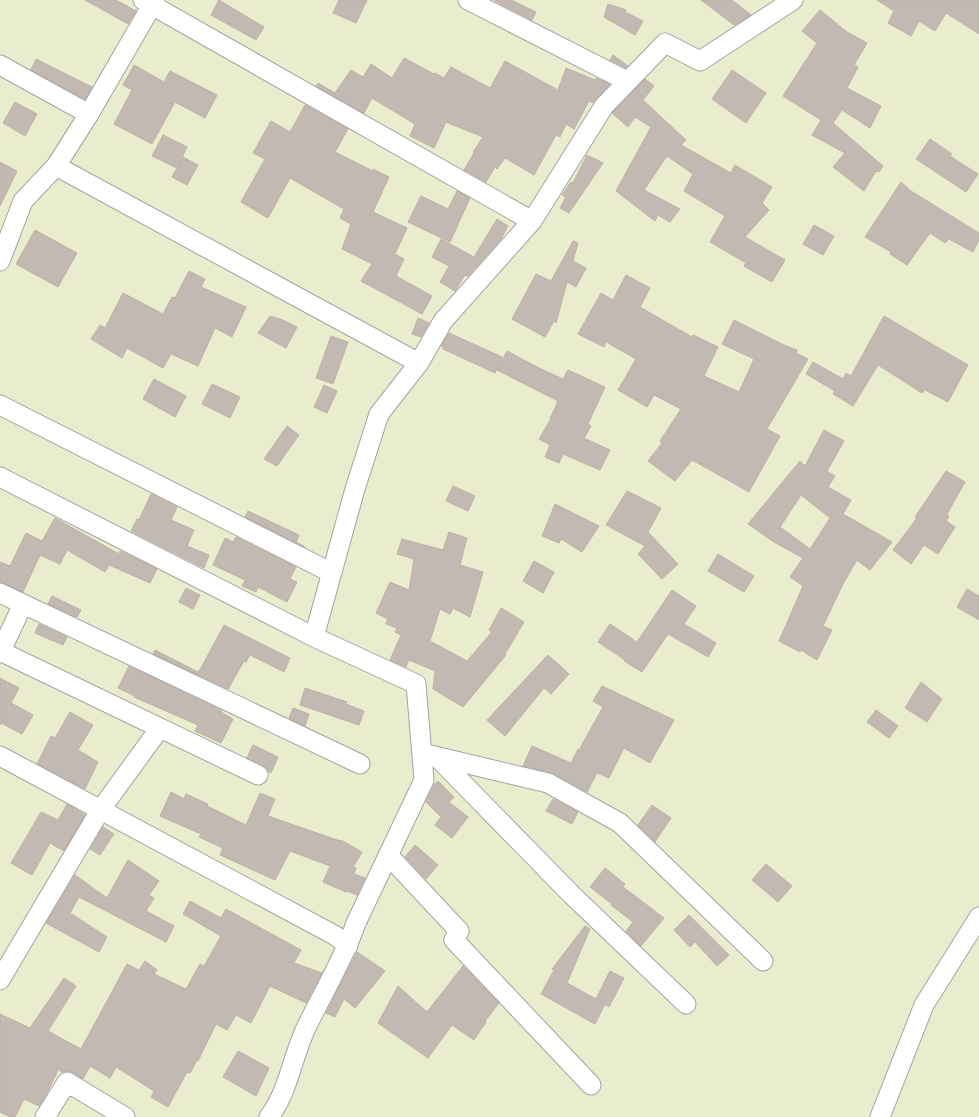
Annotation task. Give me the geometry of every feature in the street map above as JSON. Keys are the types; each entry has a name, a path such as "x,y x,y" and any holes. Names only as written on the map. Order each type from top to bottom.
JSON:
{"street":[{"path":"468,0 628,82"},
{"path":"314,637 355,489 379,414 419,363 443,321 532,221 604,106 665,43 700,61 793,0"},
{"path":"0,261 23,201 56,166 89,114 150,2 532,221"},
{"path":"0,64 89,114"},
{"path":"56,166 419,363"},
{"path":"0,405 332,573"},
{"path":"0,477 314,637 416,684 429,754 424,780 356,923 348,946 305,1031 278,1106 269,1117"},
{"path":"0,593 360,764"},
{"path":"23,604 0,652 258,775"},
{"path":"0,980 101,809 160,728"},
{"path":"429,754 548,783 620,823 763,961"},
{"path":"429,754 570,894 686,1004"},
{"path":"0,756 336,936 348,946"},
{"path":"388,855 459,931 454,940 590,1085"},
{"path":"880,1117 924,1005 979,917"},
{"path":"45,1117 67,1082 125,1117"}],"green space":[{"path":"0,0 979,0 979,1117 0,1117"}],"building":[{"path":"85,0 116,0 136,11 128,24"},
{"path":"219,0 264,27 256,40 211,15"},
{"path":"339,0 367,0 356,23 333,13"},
{"path":"495,0 511,0 536,12 532,20"},
{"path":"701,0 732,0 751,15 734,25"},
{"path":"877,0 979,0 979,34 946,13 935,31 919,21 911,36 888,23 894,11"},
{"path":"608,4 626,10 625,12 643,21 635,35 604,17"},
{"path":"820,10 847,32 867,43 854,65 858,67 847,88 881,106 870,128 842,110 833,123 883,166 879,172 876,171 864,191 833,167 845,153 812,135 821,120 783,96 817,43 802,31"},
{"path":"613,55 628,66 626,68 610,60"},
{"path":"404,58 444,78 451,67 490,88 505,61 558,90 566,68 595,80 596,78 610,84 593,103 589,101 574,129 566,124 560,137 556,135 534,175 505,158 497,169 495,167 486,182 464,170 483,137 446,122 434,148 410,136 415,124 372,98 364,113 316,86 318,83 335,93 351,70 363,77 371,64 392,78"},
{"path":"36,59 92,87 85,99 31,70"},
{"path":"134,65 164,82 170,71 217,95 205,118 175,102 152,144 114,124 132,90 123,85"},
{"path":"732,70 766,93 746,123 712,99"},
{"path":"645,79 654,86 643,100 686,140 681,145 731,173 735,165 772,187 762,203 769,210 745,237 785,260 772,282 744,266 746,263 710,242 725,216 684,191 693,174 667,156 644,190 680,209 670,222 658,215 655,221 616,191 651,127 635,117 628,127 612,113"},
{"path":"15,102 37,114 25,136 3,123"},
{"path":"305,105 348,129 335,152 373,171 373,169 389,177 373,212 407,228 395,254 404,259 396,276 432,296 422,314 361,281 372,264 342,249 351,224 340,218 344,209 290,178 268,218 241,202 265,159 253,153 271,121 290,132"},
{"path":"163,135 187,147 177,168 152,156"},
{"path":"930,139 952,154 950,156 978,174 966,192 916,159"},
{"path":"587,155 603,163 569,213 560,208 566,197 562,195 571,182 573,183"},
{"path":"183,157 198,165 187,185 172,177"},
{"path":"0,162 17,171 0,206"},
{"path":"901,182 911,191 979,233 979,240 973,252 949,239 945,243 930,233 907,265 890,254 891,252 865,237"},
{"path":"457,191 470,198 450,242 408,222 421,196 448,209"},
{"path":"497,219 508,226 501,239 468,276 465,275 455,291 440,282 449,266 432,257 441,239 474,257"},
{"path":"814,225 834,236 823,255 803,244"},
{"path":"35,230 77,253 58,287 16,264"},
{"path":"573,241 578,243 573,261 586,268 576,287 567,282 556,323 554,321 545,337 512,319 536,274 551,281"},
{"path":"189,271 205,279 201,287 246,307 232,337 215,328 198,366 171,354 163,368 127,348 122,358 91,339 100,325 105,328 123,293 163,314 172,297 175,298"},
{"path":"626,275 650,288 640,307 692,337 693,335 718,347 704,376 739,392 754,359 722,344 734,320 797,350 796,353 808,359 767,429 780,436 749,492 692,460 675,481 648,461 662,443 660,441 681,409 654,395 647,407 618,390 636,359 606,342 604,347 578,334 601,293 613,300"},
{"path":"270,316 283,320 297,327 286,348 258,333"},
{"path":"884,316 968,365 948,402 925,390 922,393 878,365 853,406 833,394 835,391 806,374 813,362 843,379 846,373 851,376"},
{"path":"418,318 429,323 421,337 412,334"},
{"path":"449,333 502,357 495,373 443,349 444,347 441,346"},
{"path":"331,336 348,342 333,384 316,378"},
{"path":"507,351 563,379 568,370 605,387 588,424 591,426 584,438 610,450 600,470 563,454 559,463 545,457 550,445 539,439 551,419 558,401 497,370"},
{"path":"154,379 186,396 175,417 143,399"},
{"path":"212,384 240,397 230,418 202,404"},
{"path":"324,385 337,391 327,413 314,407"},
{"path":"287,426 299,435 277,466 264,459"},
{"path":"824,430 844,441 827,471 835,476 828,487 851,500 843,514 892,542 870,570 857,560 844,582 823,626 832,630 817,660 801,650 800,652 779,641 803,586 790,577 803,558 774,542 748,524 800,461 805,466","holes":["801,495 830,518 810,549 780,527"]},
{"path":"946,471 965,482 947,514 949,516 946,521 955,527 938,554 924,545 911,564 893,550 917,518 915,517"},
{"path":"453,486 475,496 468,511 446,501"},
{"path":"627,491 661,508 648,532 678,564 662,579 638,554 645,546 606,525"},
{"path":"151,494 177,507 171,520 194,530 187,546 209,555 204,568 131,531 137,519 139,520"},
{"path":"555,504 599,526 582,552 561,539 559,543 542,536"},
{"path":"248,511 299,535 296,542 305,547 245,517"},
{"path":"55,518 119,554 120,551 157,569 150,583 109,565 105,572 67,550 60,564 40,555 23,592 0,582 0,562 10,566 26,533 42,541"},
{"path":"449,532 467,538 460,565 483,572 470,617 453,608 450,614 440,609 430,641 467,661 492,632 489,630 501,608 524,622 505,654 506,655 463,707 433,689 435,671 409,660 406,667 390,660 401,635 395,632 397,628 386,624 388,619 376,613 390,582 409,590 414,559 397,554 402,539 443,550"},
{"path":"236,537 296,567 290,579 297,582 287,602 258,587 256,592 242,586 245,580 213,565 225,538 233,542"},
{"path":"718,554 754,576 744,592 708,571"},
{"path":"534,561 554,572 543,593 523,581"},
{"path":"186,588 200,595 193,609 179,602"},
{"path":"967,589 979,596 979,620 957,607"},
{"path":"672,590 696,606 684,624 716,643 708,657 668,634 642,672 598,642 610,624 637,642"},
{"path":"52,596 81,610 77,617 48,604"},
{"path":"39,624 67,637 63,645 35,633"},
{"path":"224,625 290,658 284,672 250,655 246,662 244,661 228,689 153,654 155,650 198,672"},
{"path":"548,655 569,674 551,694 544,688 505,736 487,720"},
{"path":"129,666 222,711 221,712 233,719 221,743 195,731 198,725 134,697 135,696 118,688"},
{"path":"0,678 19,688 11,703 33,715 22,734 1,723 0,725"},
{"path":"921,682 942,699 927,722 905,708"},
{"path":"602,686 674,720 650,763 624,748 609,778 597,773 587,792 553,773 523,766 532,746 571,763 603,707 593,701"},
{"path":"305,688 347,702 346,704 364,711 359,725 300,705"},
{"path":"293,708 309,714 305,726 289,718"},
{"path":"876,710 898,726 889,738 867,722"},
{"path":"70,712 93,725 78,750 98,762 85,789 37,764 51,736 55,738"},
{"path":"253,745 278,757 271,773 263,765 247,758"},
{"path":"438,781 454,797 449,802 468,817 452,838 435,825 441,817 426,802 434,785"},
{"path":"171,792 184,799 186,794 208,804 207,806 246,825 260,793 275,799 268,816 340,841 341,840 362,852 353,867 356,868 354,874 365,878 357,895 323,882 330,866 290,851 275,880 220,855 223,848 199,837 201,834 160,816"},
{"path":"553,799 578,812 572,824 546,811"},
{"path":"67,804 85,815 64,851 50,843 32,875 11,863 41,812 58,820"},
{"path":"652,805 671,818 655,842 638,825"},
{"path":"103,827 114,834 100,855 90,849"},
{"path":"415,845 438,865 426,879 405,857"},
{"path":"128,860 159,881 149,895 154,898 146,911 174,926 166,942 79,897 70,913 107,937 99,952 46,923 75,875 107,898"},
{"path":"766,864 792,886 778,902 752,880"},
{"path":"605,868 625,884 623,887 664,918 641,946 626,931 633,922 590,887"},
{"path":"190,901 221,918 226,909 301,950 294,963 322,973 306,1003 270,986 251,1023 236,1015 227,1030 216,1024 198,1061 197,1060 190,1073 187,1072 168,1107 151,1097 154,1091 116,1067 110,1078 90,1066 83,1079 72,1072 62,1072 58,1070 39,1106 24,1099 15,1117 10,1117 0,1112 0,1014 30,1028 64,978 76,986 48,1031 81,1049 127,964 139,970 145,961 157,970 154,974 186,989 200,964 204,966 221,936 183,914"},
{"path":"689,915 729,955 717,966 695,942 690,947 674,930"},
{"path":"585,926 590,929 567,983 596,999 610,971 624,978 609,1007 605,1004 595,1024 541,994 554,970 552,969"},
{"path":"357,952 385,971 355,1008 344,999 335,1017 326,1013"},
{"path":"463,966 499,1003 485,1021 486,1022 474,1040 452,1025 428,1058 378,1023 398,986 427,1012"},
{"path":"238,1051 269,1068 256,1096 223,1077"}]}
